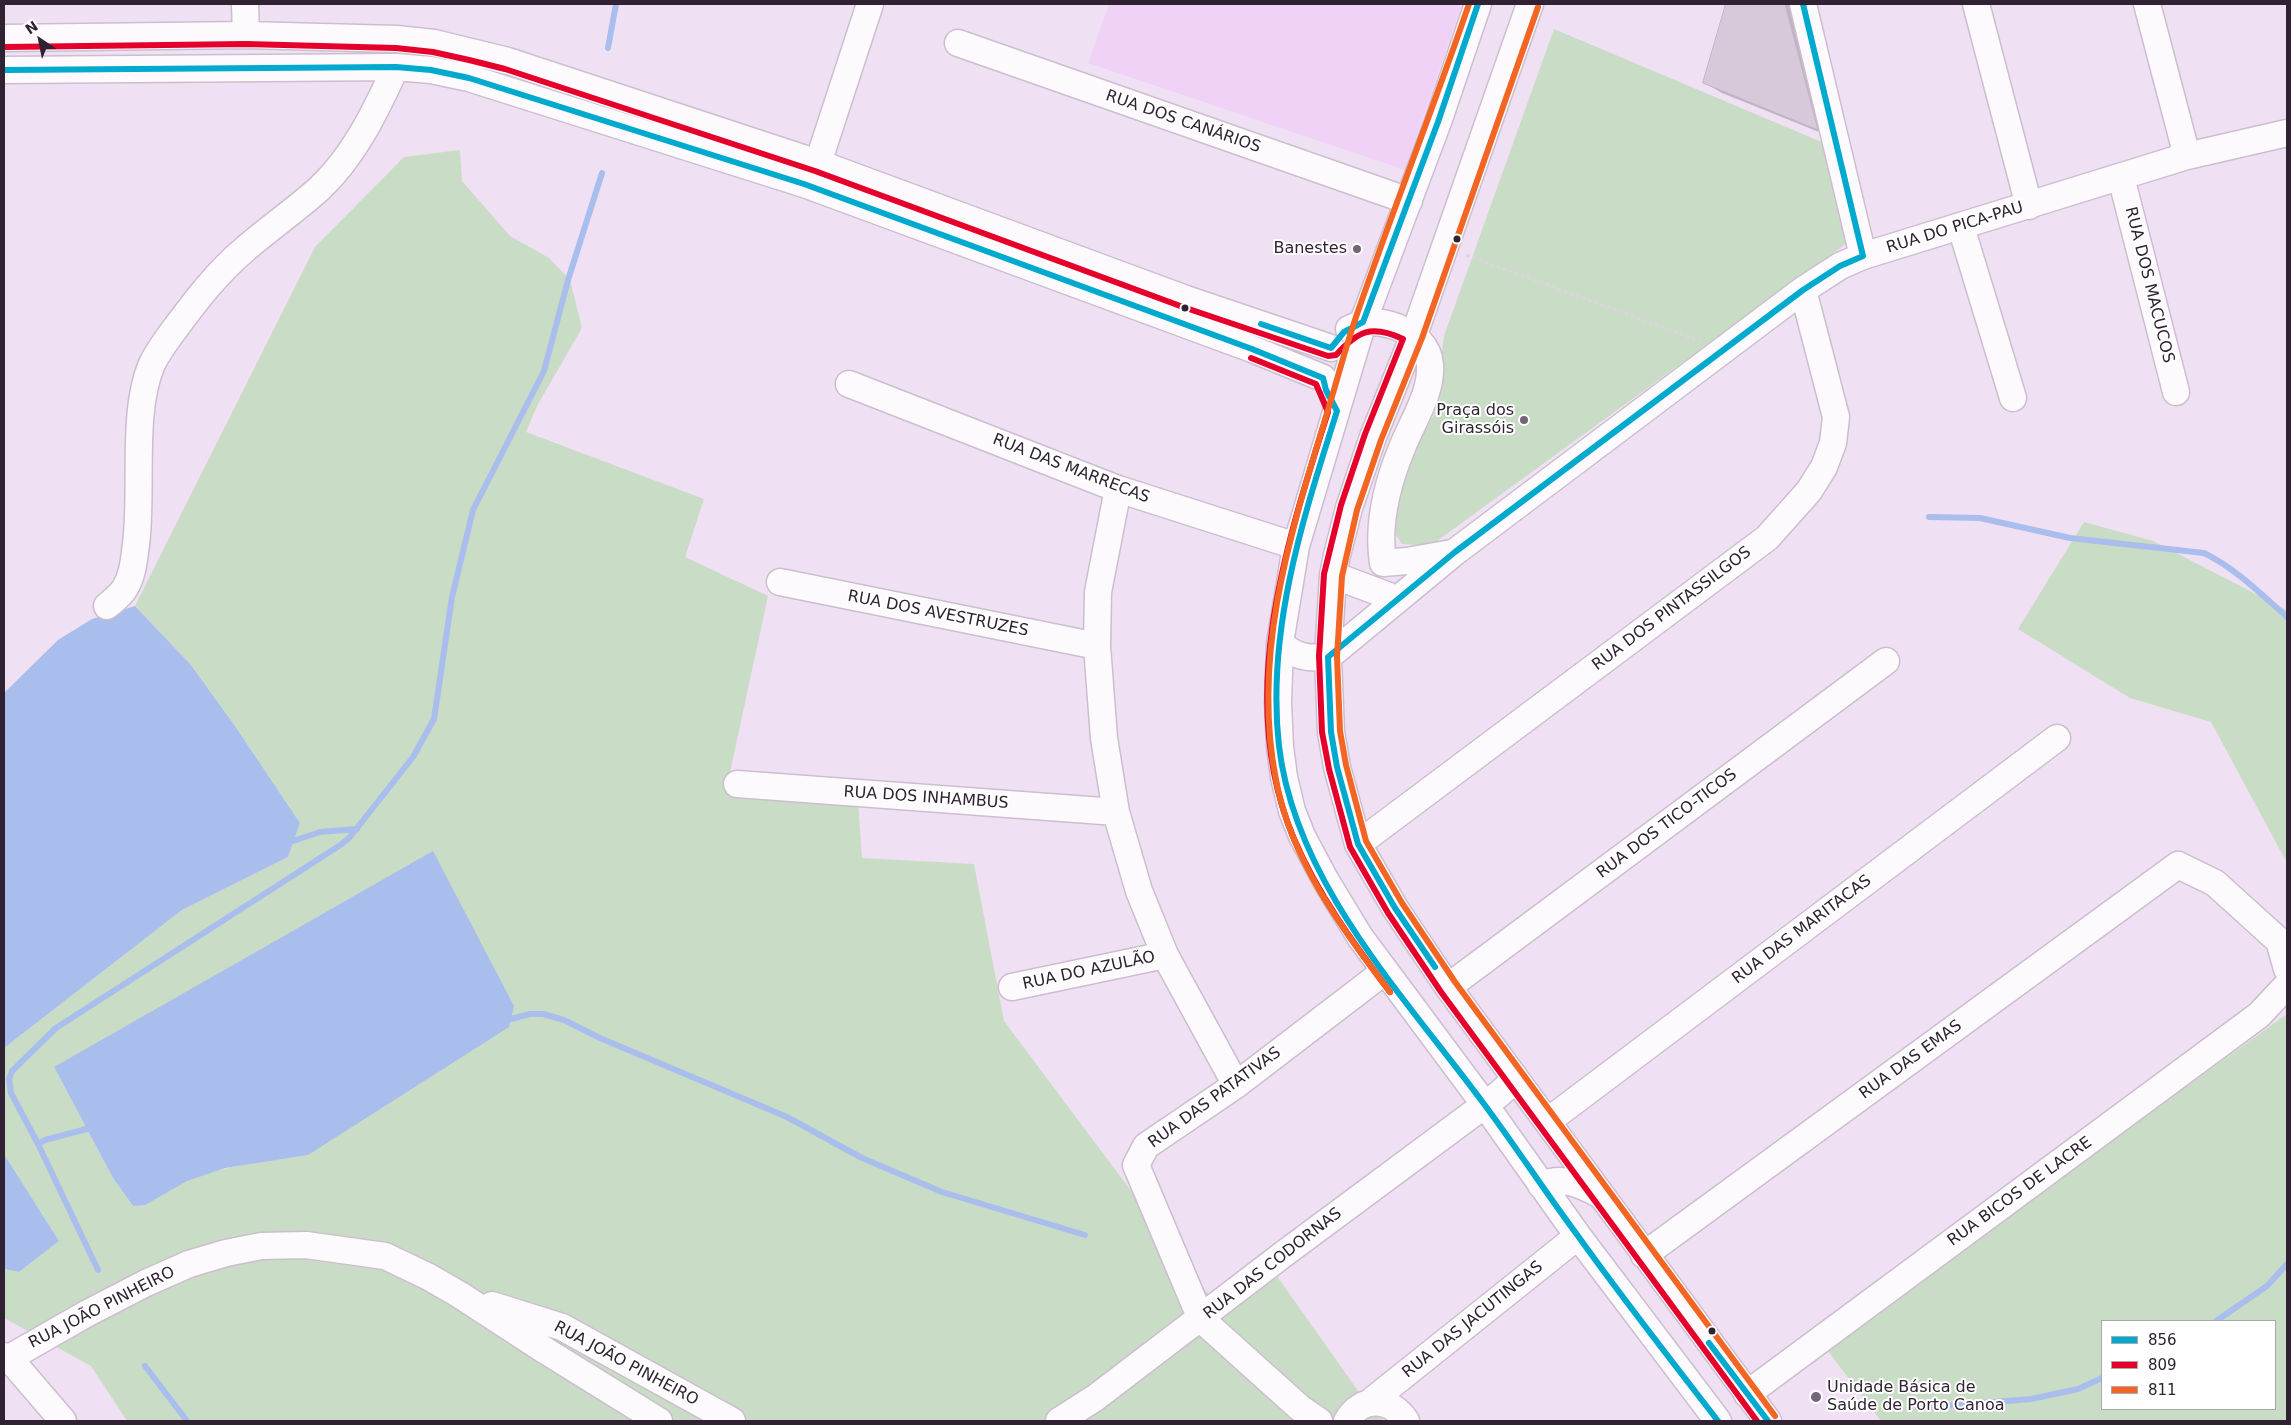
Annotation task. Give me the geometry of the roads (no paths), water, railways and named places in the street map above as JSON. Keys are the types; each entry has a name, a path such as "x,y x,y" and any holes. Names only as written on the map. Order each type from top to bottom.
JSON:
{"street":[{"path":"246,4 246,35"},
{"path":"818,163 870,4"},
{"path":"1478,4 1363,322 1296,546 1280,644 1278,703 1280,747 1292,811 1302,836 1326,881 1385,971 1485,1105 1578,1236 1718,1421"},
{"path":"1530,4 1414,335 1370,446 1349,508 1333,575 1328,657 1331,732 1337,766 1358,844 1395,908 1448,987 1768,1421"},
{"path":"1803,4 1863,256"},
{"path":"1976,4 2028,206"},
{"path":"2147,4 2187,156"},
{"path":"4,38 246,35 397,39 434,43 471,51 508,61 818,163 1186,299 1331,348"},
{"name":"RUA DOS CANÁRIOS","path":"958,43 1408,201"},
{"path":"4,70 396,67 431,70 470,78 804,184 1323,378"},
{"path":"106,606 126,588 134,558 138,531 139,435 145,393 152,365 183,318 213,280 242,251 320,187 344,161 375,112 396,67"},
{"name":"RUA DO PICA-PAU","path":"1328,657 1390,600 1803,290 1840,266 1863,256 2187,156 2286,140"},
{"name":"RUA DOS MACUCOS","path":"2121,177 2176,392"},
{"path":"1961,227 2013,398"},
{"name":"RUA DOS PINTASSILGOS","path":"1358,844 1767,538 1809,491 1824,467 1832,443 1836,417 1803,290"},
{"path":"1337,411 1326,390 1323,378 1327,356 1344,332 1363,322 1391,325 1414,335 1428,353 1431,367 1423,398 1401,448 1381,523 1380,543 1390,600"},
{"path":"1288,364 1296,336"},
{"name":"RUA DAS MARRECAS","path":"849,384 1118,489 1296,546"},
{"path":"1118,489 1098,592 1097,646 1104,738 1116,812 1139,891 1165,956 1236,1085"},
{"path":"1383,563 1407,561 1455,552"},
{"path":"1333,575 1390,600"},
{"name":"RUA DOS AVESTRUZES","path":"780,582 1097,646"},
{"path":"1280,644 1306,658 1328,657"},
{"name":"RUA DOS TICO-TICOS","path":"1448,987 1886,661"},
{"name":"RUA DAS MARITACAS","path":"1548,1121 2057,738"},
{"name":"RUA DOS INHAMBUS","path":"737,784 1116,812"},
{"name":"RUA DAS EMAS","path":"1644,1255 2178,865 2215,883 2279,941 2287,969"},
{"name":"RUA DO AZULÃO","path":"1012,987 1165,956"},
{"name":"RUA DAS PATATIVAS","path":"1201,1319 1136,1166 1146,1146 1236,1085 1385,971"},
{"name":"RUA BICOS DE LACRE","path":"1747,1394 2259,1015 2287,984"},
{"name":"RUA DAS CODORNAS","path":"1059,1421 1095,1398 1201,1319 1285,1253 1485,1105 1508,1086 1514,1076"},
{"path":"1541,1185 1554,1181 1567,1181 1582,1185 1599,1194"},
{"name":"RUA DAS JACUTINGAS","path":"1347,1421 1359,1407 1369,1403 1578,1236"},
{"name":"RUA JOÃO PINHEIRO","path":"5,1358 86,1314 189,1264 226,1253 262,1246 306,1245 384,1256 460,1295 659,1421"},
{"name":"RUA JOÃO PINHEIRO","path":"460,1295 562,1327 732,1421"},
{"path":"1201,1319 1300,1408 1319,1421"},
{"path":"5,1358 63,1421"},
{"path":"1369,1403 1380,1402 1392,1406 1401,1413 1406,1421"}],"water":[{"path":"135,606 191,665 235,726 300,823 288,857 182,910 4,1048 4,693 58,640 92,619"},
{"path":"433,851 514,1006 509,1027 308,1155 225,1168 187,1181 145,1205 133,1206 113,1178 54,1067"},
{"path":"4,1154 59,1241 19,1272 4,1269"}],"waterway":[{"path":"608,48 616,4"},
{"path":"98,1270 38,1144 11,1093 9,1079 12,1071 56,1028 342,844 350,837 413,757 434,719 452,597 473,510 544,371 568,280 602,173"},
{"path":"1929,517 1980,518 2070,538 2204,553 2237,574 2287,617"},
{"path":"287,843 320,832 357,829"},
{"path":"503,1021 530,1014 543,1014 564,1020 600,1038 787,1117 862,1158 942,1192 1085,1235"},
{"path":"38,1144 45,1140 94,1127"},
{"path":"2217,1320 2267,1286 2287,1264"},
{"path":"145,1366 187,1421"},
{"path":"1918,1408 2031,1399 2078,1389 2101,1378"}],"place":[{"name":"Banestes","path":"1357,249"},
{"name":"Praça dos Girassóis","path":"1524,420"},
{"name":"Unidade Básica de Saúde de Porto Canoa","path":"1816,1397"}]}
